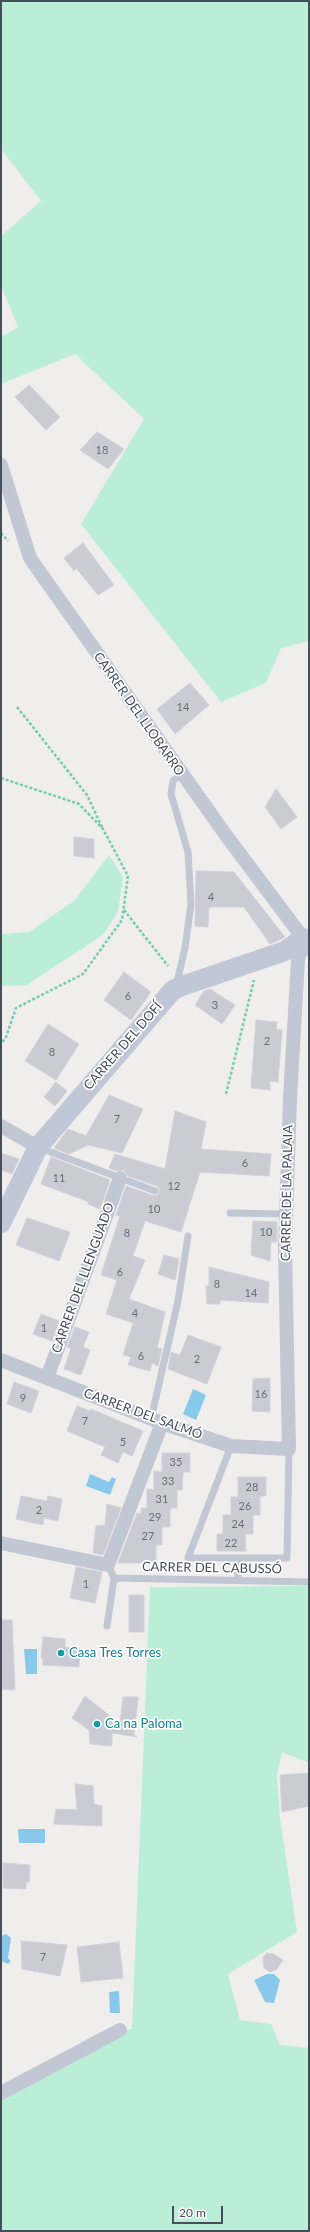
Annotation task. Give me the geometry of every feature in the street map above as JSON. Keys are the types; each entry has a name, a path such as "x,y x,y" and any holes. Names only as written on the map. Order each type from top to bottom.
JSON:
{"street":[{"name":"CARRER DEL LLOBARRO","path":"1,465 30,558 182,773 306,942"},
{"name":"CARRER DEL DOFÍ","path":"1,1223 38,1147 172,991 179,987 306,942"},
{"name":"CARRER DE LA PALAIA","path":"289,1449 286,1214 290,1098 298,968 306,942"},
{"path":"1,1126 38,1147"},
{"name":"CARRER DEL LLENGUADO","path":"47,1378 120,1178"},
{"name":"CARRER DEL SALMÓ","path":"1,1360 157,1421 231,1446 289,1449"},
{"path":"1,1543 111,1571 157,1421"},
{"path":"1,2093 120,2030"}],"lane":[{"path":"178,978 185,948 191,904 188,852 171,794 173,781 182,773"},
{"path":"38,1147 155,1191"},
{"path":"230,1213 286,1214"},
{"path":"157,1421 188,1236"},
{"path":"231,1446 188,1558 287,1558 289,1449"},
{"path":"237,1558 238,1580"},
{"path":"107,1626 111,1571"},
{"name":"CARRER DEL CABUSSÓ","path":"111,1571 238,1580 309,1582"}],"path":[{"path":"1,1044 6,1037 16,1008 83,974 122,920 128,876 87,795 17,707"},
{"path":"1,778 79,804 103,829"},
{"path":"124,910 178,978"},
{"path":"226,1094 260,959"}],"green space":[{"path":"1,1 309,1 309,641 281,648 266,683 221,702 81,524 144,419 75,354 1,384 1,337 18,327 1,286 1,236 41,201 1,149"},
{"path":"109,855 123,877 118,912 103,935 27,985 1,986 1,934 29,932 74,901"},
{"path":"309,1586 309,1763 282,1752 277,1775 280,1818 297,1932 228,1974 240,2020 271,2024 280,2045 309,2048 309,2231 1,2231 1,2101 132,2028 150,1587"}],"water":[{"path":"193,1389 206,1395 196,1420 183,1414"},
{"path":"90,1474 109,1482 112,1477 116,1479 110,1495 86,1486"},
{"path":"24,1649 37,1649 37,1674 26,1674"},
{"path":"18,1829 45,1829 45,1843 19,1843"},
{"path":"6,1934 11,1938 8,1958 11,1961 8,1964 1,1961 1,1936"},
{"path":"267,1974 274,1974 280,1980 274,2003 265,2002 254,1980"},
{"path":"119,1991 120,2013 110,2013 109,1992"}],"building":[{"path":"29,385 60,417 46,430 15,397"},
{"path":"97,432 124,449 108,469 80,450"},
{"path":"83,543 114,585 98,595 76,568 74,571 64,558"},
{"path":"190,683 209,705 175,734 157,709"},
{"path":"276,789 297,817 281,829 265,807"},
{"path":"74,837 94,839 94,858 74,856"},
{"path":"196,871 234,872 285,937 270,944 244,907 209,907 208,927 195,926"},
{"path":"124,972 151,992 131,1020 104,1000"},
{"path":"210,989 235,1005 222,1024 195,1005 204,991"},
{"path":"256,1020 277,1022 276,1029 282,1030 278,1082 270,1081 270,1090 251,1088"},
{"path":"48,1024 79,1044 56,1080 25,1061"},
{"path":"56,1082 67,1091 55,1106 44,1097"},
{"path":"109,1095 143,1109 122,1153 88,1145 69,1154 54,1148 68,1129 86,1136"},
{"path":"175,1111 206,1122 201,1149 271,1154 269,1176 200,1172 181,1232 145,1221 133,1256 145,1260 129,1299 165,1312 157,1348 162,1349 158,1366 152,1363 150,1371 128,1365 131,1357 123,1355 133,1323 106,1314 117,1280 101,1275 120,1216 116,1215 126,1186 154,1196 158,1195 160,1190 157,1186 128,1176 123,1170 116,1171 109,1168 115,1154 165,1169"},
{"path":"1,1153 19,1159 12,1174 1,1170"},
{"path":"51,1157 110,1180 100,1209 88,1204 89,1202 41,1184"},
{"path":"27,1218 70,1232 59,1261 16,1245"},
{"path":"253,1221 277,1222 277,1242 271,1242 270,1261 251,1255"},
{"path":"164,1255 179,1259 175,1280 158,1274"},
{"path":"209,1267 269,1282 268,1303 220,1300 220,1304 207,1304 206,1286 209,1286"},
{"path":"41,1314 59,1321 52,1341 33,1334"},
{"path":"75,1327 89,1332 83,1347 90,1350 81,1375 64,1369 71,1348 67,1347"},
{"path":"188,1335 221,1347 207,1384 168,1369 171,1352 180,1355"},
{"path":"270,1378 270,1412 252,1411 253,1379"},
{"path":"14,1382 39,1391 31,1413 7,1404"},
{"path":"77,1406 90,1411 91,1409 143,1431 132,1456 123,1452 118,1463 101,1455 105,1447 67,1431"},
{"path":"162,1453 190,1453 190,1472 183,1472 182,1490 177,1490 177,1508 170,1508 170,1527 162,1527 162,1545 156,1545 156,1563 118,1563 137,1513 141,1514 141,1508 147,1508 147,1489 154,1490 154,1471 162,1472"},
{"path":"238,1477 266,1477 266,1496 260,1496 260,1515 253,1515 253,1534 245,1534 246,1551 217,1551 217,1534 223,1534 223,1515 231,1515 231,1497 238,1497"},
{"path":"21,1496 47,1501 48,1496 62,1499 58,1521 44,1518 43,1525 16,1519"},
{"path":"107,1504 121,1508 103,1555 93,1553 96,1526 105,1525"},
{"path":"76,1567 102,1572 95,1603 70,1598"},
{"path":"129,1595 144,1595 144,1632 129,1632"},
{"path":"1,1620 12,1620 15,1690 1,1689"},
{"name":"Casa Tres Torres","path":"43,1637 65,1639 65,1647 80,1648 79,1667 43,1665 43,1658 41,1658"},
{"name":"Ca na Paloma","path":"85,1696 120,1724 123,1697 138,1697 134,1735 137,1737 112,1733 112,1746 90,1744 89,1730 72,1718"},
{"path":"309,1773 309,1806 282,1812 280,1775"},
{"path":"75,1784 93,1786 94,1804 102,1806 102,1826 54,1824 56,1809 77,1810"},
{"path":"3,1863 30,1865 29,1882 26,1882 26,1889 3,1888"},
{"path":"21,1941 67,1945 60,1976 22,1969"},
{"path":"119,1942 123,1978 81,1982 77,1947"},
{"path":"267,1953 273,1954 283,1960 276,1970 270,1972 264,1968 263,1957"}],"place":[{"name":"Casa Tres Torres","path":"61,1653"},
{"name":"Ca na Paloma","path":"97,1724"}]}
